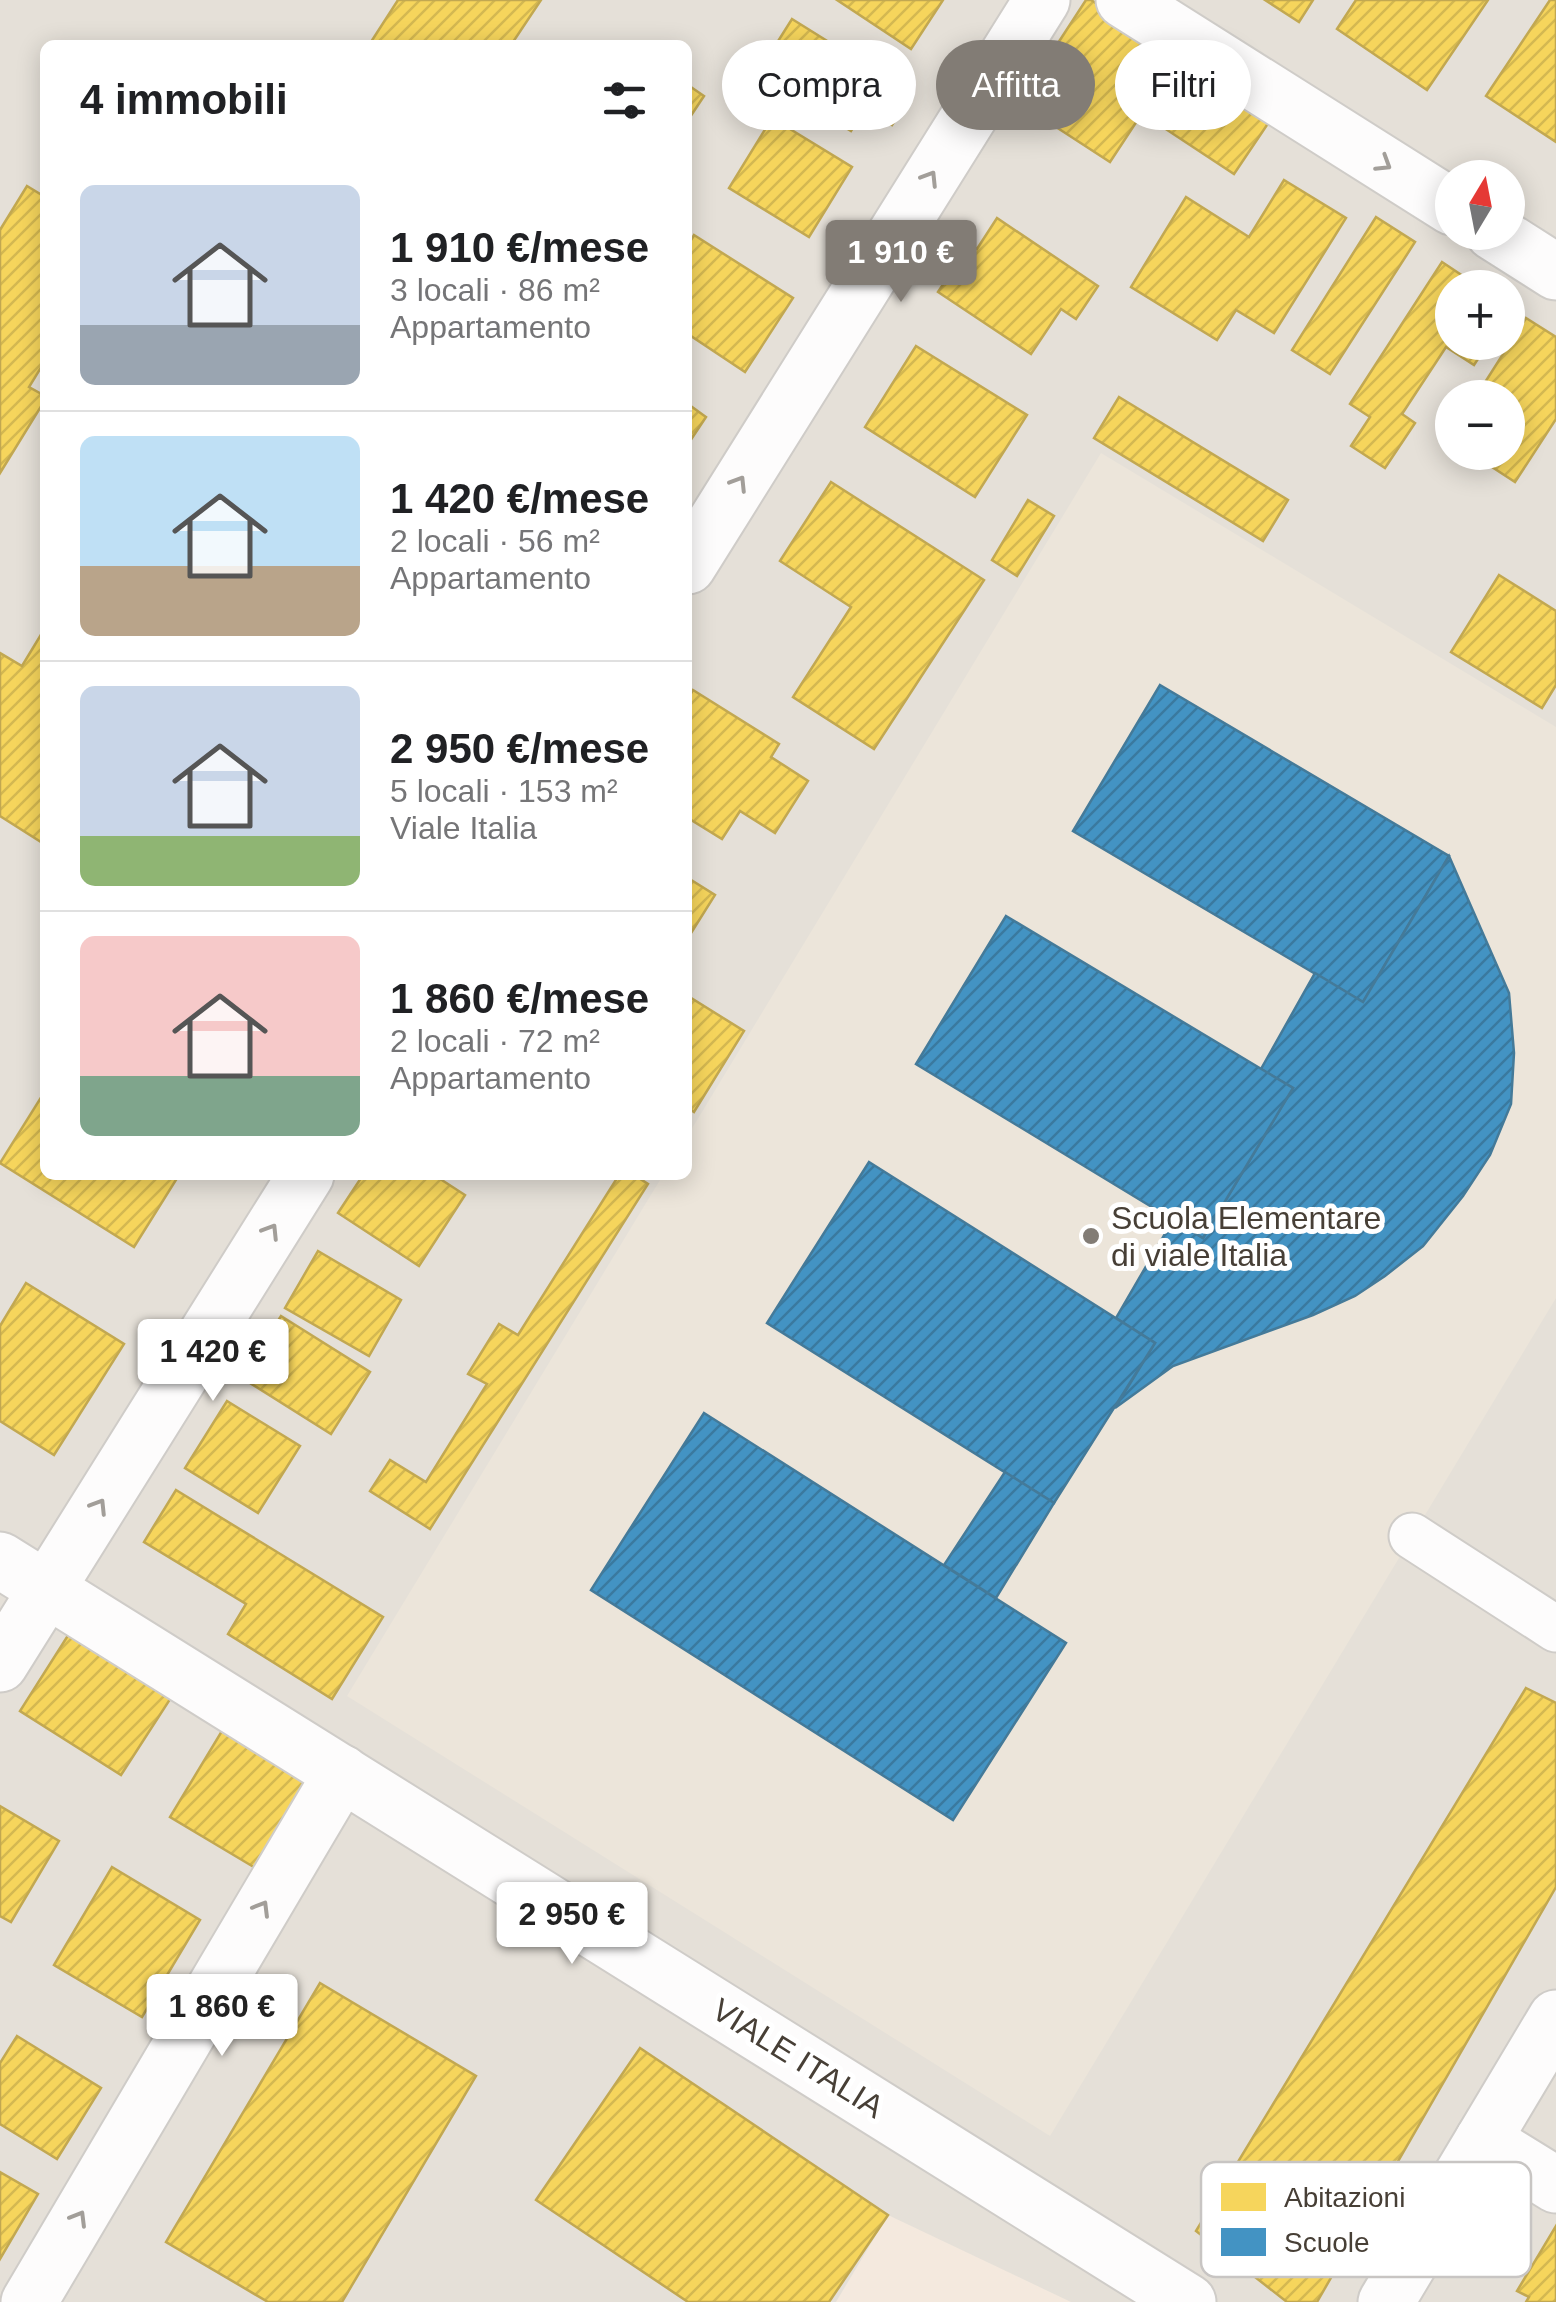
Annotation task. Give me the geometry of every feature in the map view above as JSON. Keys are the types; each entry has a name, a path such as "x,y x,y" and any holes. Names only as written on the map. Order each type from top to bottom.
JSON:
{"street":[{"path":"692,560 1042,0"},
{"path":"1124,0 1435,196"},
{"path":"1521,250 1556,272"},
{"path":"0,1664 303,1180"},
{"path":"1412,1536 1556,1629"},
{"name":"VIALE ITALIA","path":"0,1560 1188,2302"},
{"path":"30,2302 342,1773"},
{"path":"1470,2162 1556,2018"},
{"path":"1483,2140 1520,2162"},
{"path":"1531,2169 1556,2184"},
{"path":"1386,2302 1401,2277"}],"shaded area":[{"path":"0,0 1556,0 1556,2302 0,2302"},
{"name":"Scuola Elementare di viale Italia","path":"1101,453 1556,727 1556,1298 1050,2136 347,1696 660,1180 692,1180 692,1128"},
{"path":"888,2215 1071,2302 836,2302"}],"building: Abitazioni":[{"path":"398,0 541,0 514,40 372,40"},
{"path":"837,0 943,0 916,41 897,40"},
{"path":"1086,0 1091,0 1153,40 1115,40 1115,130 1131,130 1110,162 1061,130 1095,130 1095,40 1060,40"},
{"path":"1265,0 1313,0 1299,22"},
{"path":"1356,0 1488,0 1427,90 1337,29"},
{"path":"1550,0 1556,0 1556,142 1486,96"},
{"path":"792,19 826,40 779,40"},
{"path":"692,88 704,96 692,114"},
{"path":"1251,102 1273,116 1234,174 1167,130 1251,130"},
{"path":"765,130 792,130 852,167 809,237 729,188"},
{"path":"1284,180 1346,218 1274,333 1236,310 1217,340 1131,287 1186,197 1249,237"},
{"path":"27,186 40,194 40,369 29,387 40,393 40,408 0,473 0,230"},
{"path":"1376,217 1415,242 1330,374 1292,350"},
{"path":"997,218 1098,286 1076,319 1061,309 1031,354 938,292 970,244 977,249"},
{"path":"694,235 793,298 745,372 692,337"},
{"path":"1442,262 1454,270 1437,270"},
{"path":"1435,273 1437,360 1402,414 1415,423 1385,468 1351,446 1370,417 1350,404"},
{"path":"1525,320 1556,337 1556,419 1525,467 1525,380 1486,380 1499,360 1525,360"},
{"path":"916,346 1027,415 975,497 865,427"},
{"path":"1119,397 1288,500 1263,541 1094,438"},
{"path":"692,407 706,417 692,438"},
{"path":"1497,470 1523,470 1515,482"},
{"path":"831,482 984,580 874,749 793,697 851,607 780,561"},
{"path":"1028,500 1054,516 1017,576 992,560"},
{"path":"1499,575 1556,611 1556,685 1542,708 1451,652"},
{"path":"40,636 40,841 0,816 0,653 22,666"},
{"path":"692,692 779,744 771,757 808,781 775,833 740,811 722,839 692,820"},
{"path":"692,881 715,895 692,932"},
{"path":"692,998 744,1031 692,1111"},
{"path":"40,1099 40,1180 176,1180 134,1247 0,1163"},
{"path":"360,1180 442,1180 465,1195 419,1266 338,1213"},
{"path":"616,1180 642,1180 648,1184 430,1529 370,1491 390,1460 426,1482 487,1384 468,1374 499,1324 518,1335"},
{"path":"318,1251 401,1300 369,1356 285,1308"},
{"path":"26,1283 124,1344 54,1455 0,1421 0,1326"},
{"path":"281,1316 370,1372 331,1434 242,1378"},
{"path":"227,1401 300,1446 258,1513 185,1468"},
{"path":"176,1490 383,1617 332,1699 228,1634 246,1604 144,1542"},
{"path":"74,1626 176,1690 121,1775 20,1711"},
{"path":"1526,1688 1556,1703 1556,1887 1398,2162 1238,2162"},
{"path":"228,1721 315,1774 257,1869 170,1817"},
{"path":"0,1806 59,1841 11,1922 0,1916"},
{"path":"112,1867 200,1920 142,2017 54,1965"},
{"path":"320,1983 476,2076 342,2302 268,2302 166,2242"},
{"path":"17,2036 101,2088 57,2159 0,2124 0,2063"},
{"path":"640,2048 888,2215 829,2302 688,2302 536,2200"},
{"path":"0,2172 38,2194 0,2259"},
{"path":"1556,2226 1556,2302 1526,2302 1529,2297 1517,2291 1525,2277 1531,2277 1531,2268"},
{"path":"1255,2277 1331,2277 1317,2302 1287,2302"}],"building: Scuole":[{"path":"1160,685 1449,856 1363,1002 1073,831"},
{"path":"1449,856 1509,993 1514,1053 1511,1104 1490,1155 1423,1246 1385,1276 1355,1296 1313,1315 1173,1366 1115,1408 1155,1343 1116,1318 1173,1220 1203,1238 1293,1088 1261,1069 1315,973 1363,1002"},
{"path":"1006,916 1293,1088 1203,1238 916,1064"},
{"path":"869,1162 1155,1343 1054,1503 767,1323"},
{"path":"704,1413 1066,1643 953,1820 591,1590"},
{"path":"1005,1472 1054,1503 996,1598 944,1565"}],"place":[{"name":"Scuola Elementare di viale Italia","path":"1091,1236"}]}
